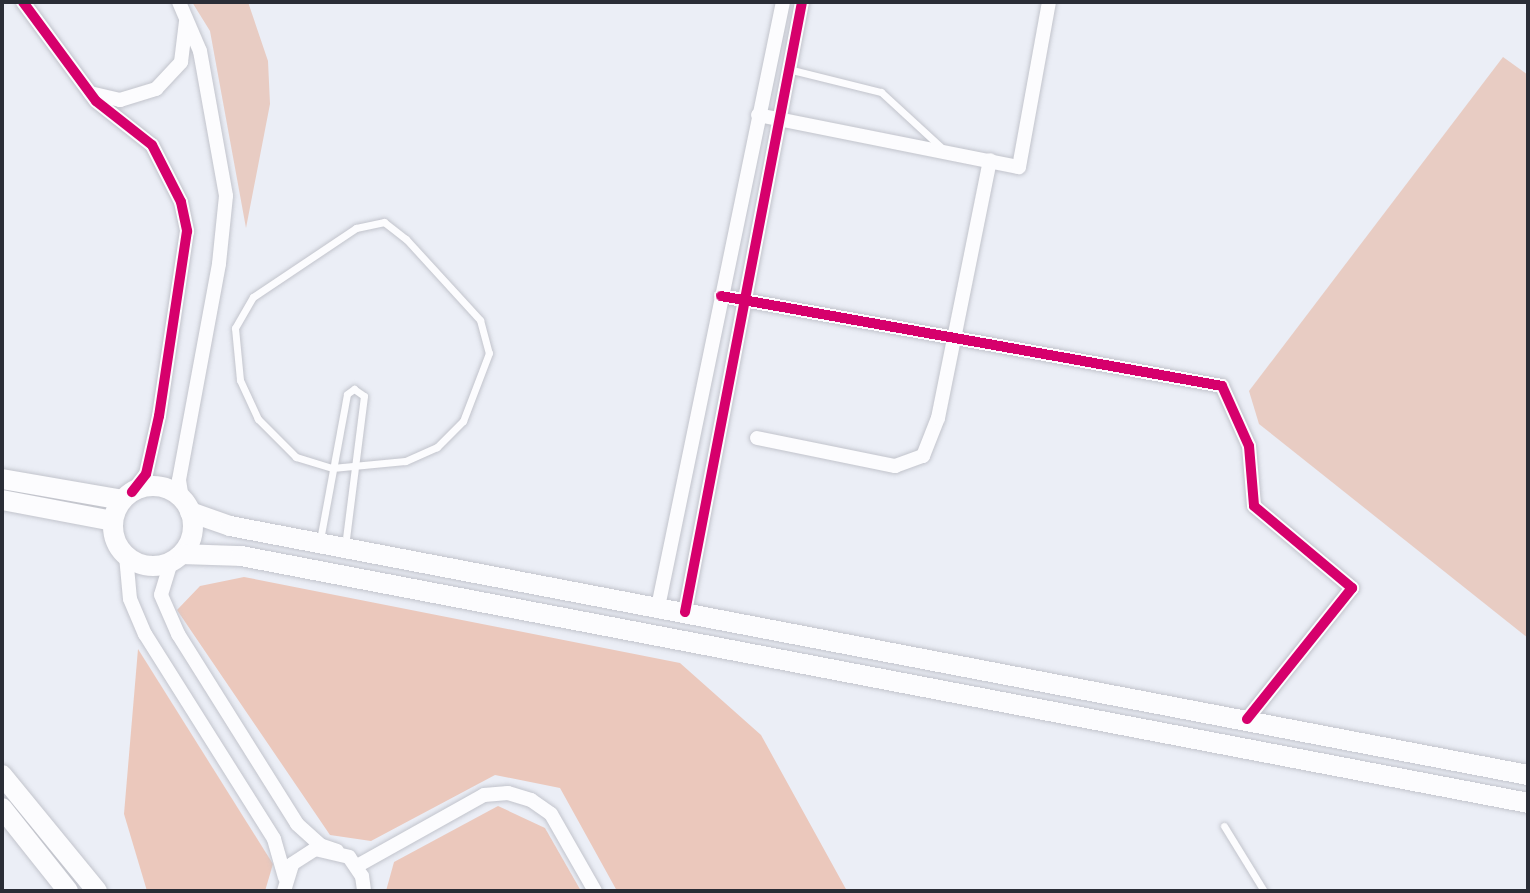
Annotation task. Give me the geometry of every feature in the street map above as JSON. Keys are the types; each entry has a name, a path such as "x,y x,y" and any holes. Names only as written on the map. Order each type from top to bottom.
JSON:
{"main road":[{"path":"2,479 127,496 158,487 208,522 1528,775"},
{"path":"127,496 113,521 126,556 148,566 177,558 241,556 1528,803"},
{"path":"2,500 113,521"},
{"path":"177,558 192,534 186,505"},
{"path":"2,775 97,891"},
{"path":"2,808 68,891"}],"street":[{"path":"23,2 89,93 152,145 181,202 187,231 159,416 146,474 127,496"},
{"path":"658,607 783,2"},
{"path":"685,612 783,119 786,68 802,2"},
{"path":"758,115 1019,167 1049,2"},
{"path":"89,93 120,100 156,89 181,62 183,8"},
{"path":"183,8 200,51 226,196 219,264 179,480 186,505"},
{"path":"757,438 895,466 911,464 932,443 990,160"},
{"path":"721,296 1222,386 1249,446 1254,506 1352,588 1247,719"},
{"path":"126,556 134,611 278,847 284,887"},
{"path":"177,558 161,595 178,634 297,824 320,845 337,851 357,866 364,891"},
{"path":"357,866 484,795 508,793 531,800 551,814 595,891"},
{"path":"284,887 303,855 337,851"}],"lane":[{"path":"786,68 881,92 945,150"},
{"path":"384,222 406,239 480,320 489,353 463,421 437,447 405,461 355,469 332,468 296,457 258,419 240,380 235,328 253,297 356,228 384,222"},
{"path":"319,543 347,394 354,389 364,396 344,548"},
{"path":"1224,826 1264,891"}],"shaded area":[{"path":"192,2 248,2 268,61 270,104 246,228 210,31"},
{"path":"1503,57 1528,75 1528,638 1259,424 1249,391"},
{"path":"244,577 680,663 761,735 847,891 617,891 560,788 495,775 371,841 330,835 177,610 200,586"},
{"path":"138,649 273,864 265,891 147,891 124,814"},
{"path":"498,806 545,828 581,891 386,891 394,862"}],"cycle path":[{"path":"23,2 96,101 152,145 181,202 187,231 159,416 146,474 132,492"},
{"path":"685,612 802,2"},
{"path":"721,296 1222,386 1249,446 1254,506 1352,588 1247,719"}]}
